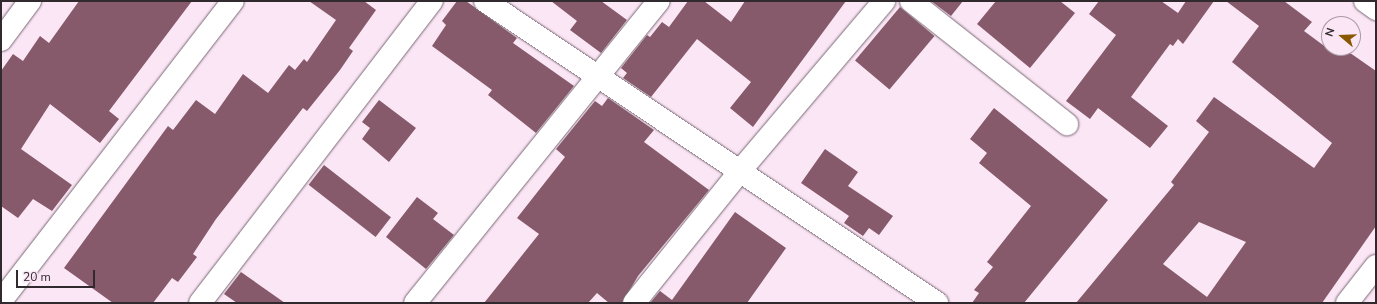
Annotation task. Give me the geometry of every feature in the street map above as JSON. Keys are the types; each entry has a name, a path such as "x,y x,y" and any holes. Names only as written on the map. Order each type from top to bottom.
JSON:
{"street":[{"path":"1,40 30,1"},
{"path":"1,301 233,1"},
{"path":"200,303 432,1"},
{"path":"485,1 937,303"},
{"path":"415,303 659,1"},
{"path":"634,303 740,171 884,1"},
{"path":"911,1 1067,124"},
{"path":"1365,1 1376,10"},
{"path":"1347,303 1376,266"}],"building":[{"path":"79,1 192,1 109,111 119,119 100,143 50,104 21,149 72,185 52,211 33,199 18,218 1,206 1,71 13,54 23,61 40,36 49,43"},
{"path":"309,1 364,1 376,10 349,48 353,51 340,70 307,111 303,108 216,219 193,254 197,257 178,282 172,278 153,303 113,303 64,268 168,126 173,130 196,100 215,114 243,74 268,93 289,65 295,70 304,59 307,62 336,20"},
{"path":"457,1 466,1 517,38 513,43 574,86 536,133 488,95 492,90 432,46 446,25 442,21"},
{"path":"551,1 601,1 627,20 601,53 570,30 577,21"},
{"path":"688,1 704,1 731,22 745,1 846,1 753,127 730,108 751,82 697,39 651,97 623,78 627,73 621,68 647,35 650,37 662,22 669,27"},
{"path":"931,1 963,1 951,16"},
{"path":"996,1 1060,1 1075,13 1030,68 977,24"},
{"path":"1099,1 1161,1 1178,13 1186,1 1214,1 1183,44 1178,39 1173,46 1170,44 1131,97 1168,126 1150,148 1098,108 1090,119 1066,101 1116,35 1089,14"},
{"path":"1226,1 1284,1 1312,22 1304,31 1321,44 1321,56 1354,56 1376,71 1376,226 1322,303 1076,303 1174,185 1171,182 1209,132 1196,121 1214,97 1314,168 1332,143 1232,62 1259,26","holes":["1199,222 1246,242 1207,297 1163,264"]},
{"path":"900,7 934,36 889,90 855,61"},
{"path":"608,98 654,130 644,142 709,190 638,276 622,303 609,303 597,293 588,303 484,303 539,234 517,218 565,157 556,149 595,101 602,106"},
{"path":"379,100 416,128 389,162 362,139 370,128 362,122"},
{"path":"994,108 1108,200 1024,303 972,303 979,293 974,290 993,267 987,262 1031,206 979,163 987,153 970,139"},
{"path":"825,149 858,172 848,186 893,216 879,235 869,228 863,236 844,223 849,216 801,183"},
{"path":"324,165 391,217 376,237 309,185"},
{"path":"417,197 438,213 433,219 454,235 426,269 386,237"},
{"path":"735,212 786,248 747,303 650,303 660,291 672,300"},
{"path":"241,272 285,303 237,303 224,294"}]}
